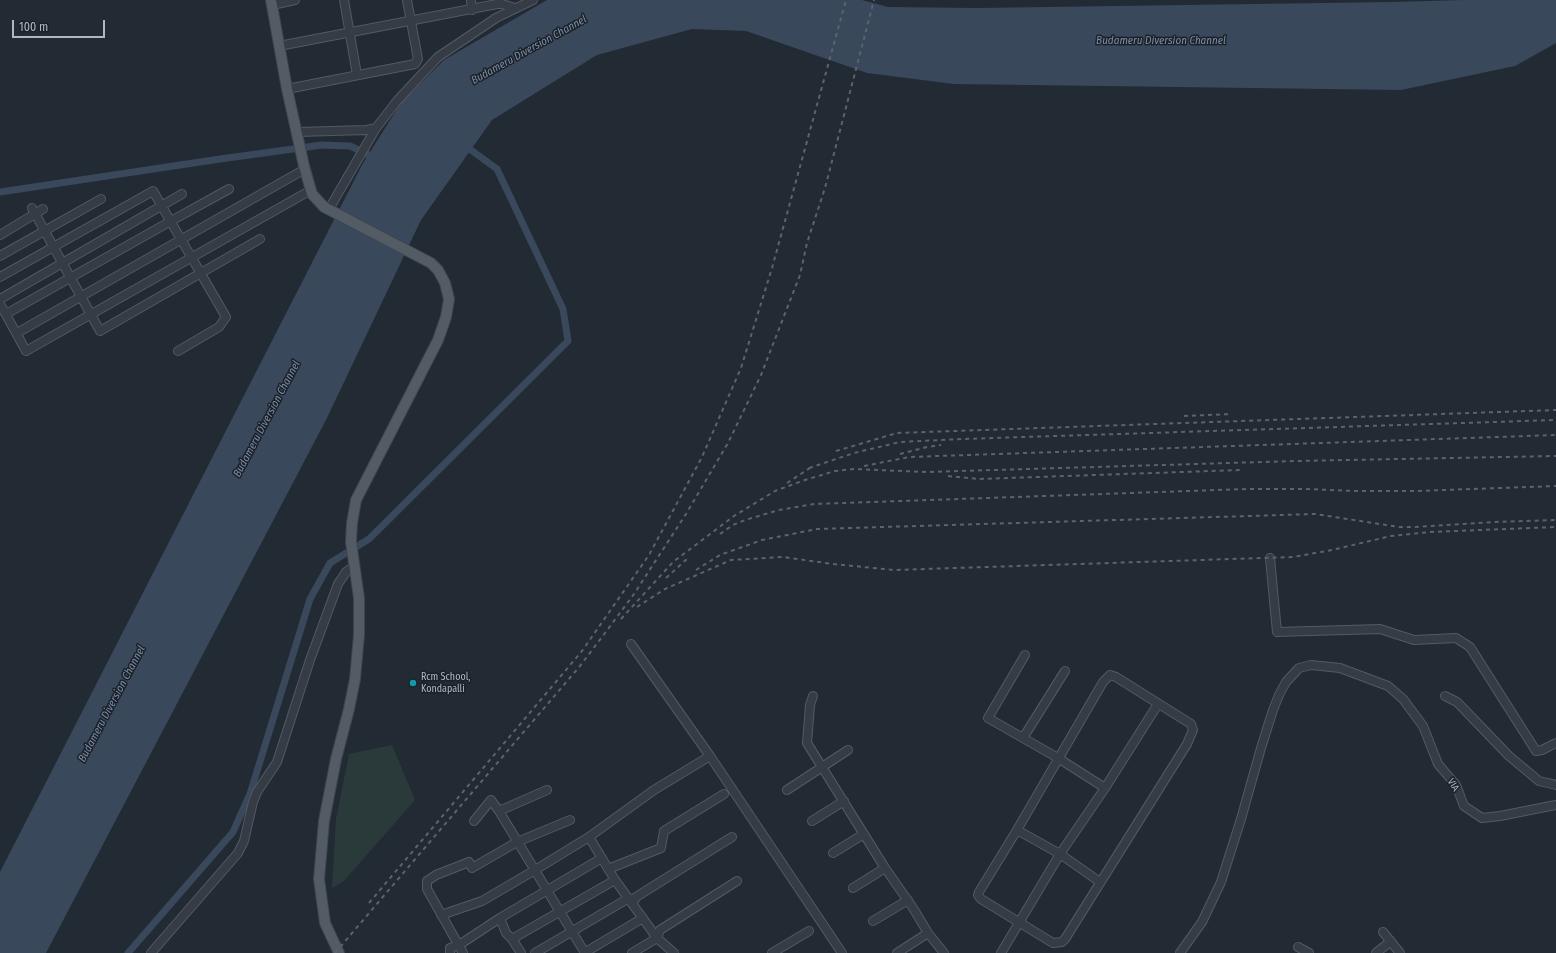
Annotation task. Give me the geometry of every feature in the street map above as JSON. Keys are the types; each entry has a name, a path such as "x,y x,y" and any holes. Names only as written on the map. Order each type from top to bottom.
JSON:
{"main road":[{"path":"271,2 297,134 311,190 316,200 324,207 434,266 445,283 449,299 446,317 438,340 356,500 352,523 352,553 359,598 359,635 355,679 336,759 324,821 319,879 325,923 339,953"}],"street":[{"path":"271,2 295,0"},
{"path":"344,0 357,74"},
{"path":"287,89 357,74 415,64 418,59 407,0"},
{"path":"471,0 472,10"},
{"path":"329,209 364,146 376,128 397,101 438,57 496,18 533,0"},
{"path":"279,46 502,4 515,8"},
{"path":"297,134 367,130 376,128"},
{"path":"17,333 305,169"},
{"path":"6,314 229,189"},
{"path":"0,304 26,351 311,190"},
{"path":"0,277 153,191 226,317 219,327 178,351"},
{"path":"0,299 182,194"},
{"path":"0,256 101,199"},
{"path":"0,235 33,211 43,209"},
{"path":"33,211 100,331 260,239"},
{"path":"1270,558 1277,632 1380,629 1414,640 1456,638 1470,647 1536,751 1542,750 1556,743"},
{"path":"152,953 238,853 244,841 253,802 257,792 277,762 310,660 338,584 346,572 354,566"},
{"path":"632,644 710,756 842,953"},
{"path":"1025,655 988,718 1058,758 1105,788"},
{"name":"VIA","path":"1180,953 1202,922 1221,882 1241,819 1260,748 1278,695 1286,682 1298,668 1311,665 1340,668 1388,686 1403,699 1424,726 1438,764 1456,785 1464,806 1482,818 1556,805"},
{"path":"1023,738 1065,671"},
{"path":"1110,675 1116,677 1191,724 1193,730 1187,744 1062,942 1053,943 981,899 978,895 1058,758 1107,677 1110,675"},
{"path":"813,696 810,705 807,743 885,868 908,900 928,933 944,953"},
{"path":"1445,696 1458,702 1509,756 1527,772 1539,781 1556,785"},
{"path":"1001,953 1060,854 1105,788 1158,704"},
{"path":"787,790 848,750"},
{"path":"441,914 482,901 535,870 589,837 654,790 710,756"},
{"path":"499,811 547,790"},
{"path":"608,869 661,848 664,831 724,794"},
{"path":"474,821 491,800 548,890 585,953 643,918"},
{"path":"812,821 844,801"},
{"path":"463,953 426,886 429,879 468,862 472,868 517,842 570,820"},
{"path":"1017,830 1060,854 1100,882"},
{"path":"833,853 864,834"},
{"path":"589,837 615,880 658,938 674,953"},
{"path":"629,898 634,901 636,898 732,837"},
{"path":"450,953 450,948 459,945 500,918 602,858"},
{"path":"853,888 885,868"},
{"path":"512,939 615,880"},
{"path":"632,953 658,938 660,930 737,881"},
{"path":"535,953 629,898"},
{"path":"873,921 908,900"},
{"path":"500,918 506,933 521,953"},
{"path":"772,953 809,931"},
{"path":"1383,932 1400,953"},
{"path":"897,953 928,933"},
{"path":"1376,953 1391,942"},
{"path":"1298,947 1309,953"}],"shaded area":[{"path":"392,745 415,800 343,882 332,888 336,819 349,754"}],"water":[{"name":"Budameru Diversion Channel","path":"547,0 862,0 888,7 977,8 1464,0 1556,0 1556,43 1515,66 1401,90 954,84 867,73 746,31 692,29 597,55 492,120 421,220 327,418 46,953 0,953 0,872 363,163 401,103 444,60"}],"waterway":[{"path":"0,192 322,145 350,146 375,158"},
{"path":"128,953 233,832 250,794 310,599 330,563 369,539 568,341 563,309 497,169 464,145"}],"railway":[{"path":"369,903 582,651 649,555 702,457 741,368 772,268 846,0"},
{"path":"335,953 580,666 634,594 686,514 728,443 761,375 800,275 807,243 825,188 874,0"},
{"path":"836,451 897,433 1556,410"},
{"path":"1184,416 1232,414"},
{"path":"809,468 854,453 900,442 1556,420"},
{"path":"864,466 909,457 1556,435"},
{"path":"900,454 941,445"},
{"path":"621,619 673,562 734,516 775,491 835,471 854,469 927,472 1296,461 1556,456"},
{"path":"787,483 813,466"},
{"path":"948,476 979,479 1240,470"},
{"path":"720,534 733,525 745,520 779,510 814,504 1246,489 1416,491 1556,486"},
{"path":"696,570 720,555 762,540 817,529 1315,514 1399,527 1556,520"},
{"path":"637,607 665,589 731,560 783,557 894,570 1293,557 1332,550 1391,536 1430,532 1556,527"},
{"path":"666,578 688,558"}],"place":[{"name":"Rcm School, Kondapalli","path":"413,683"}]}
